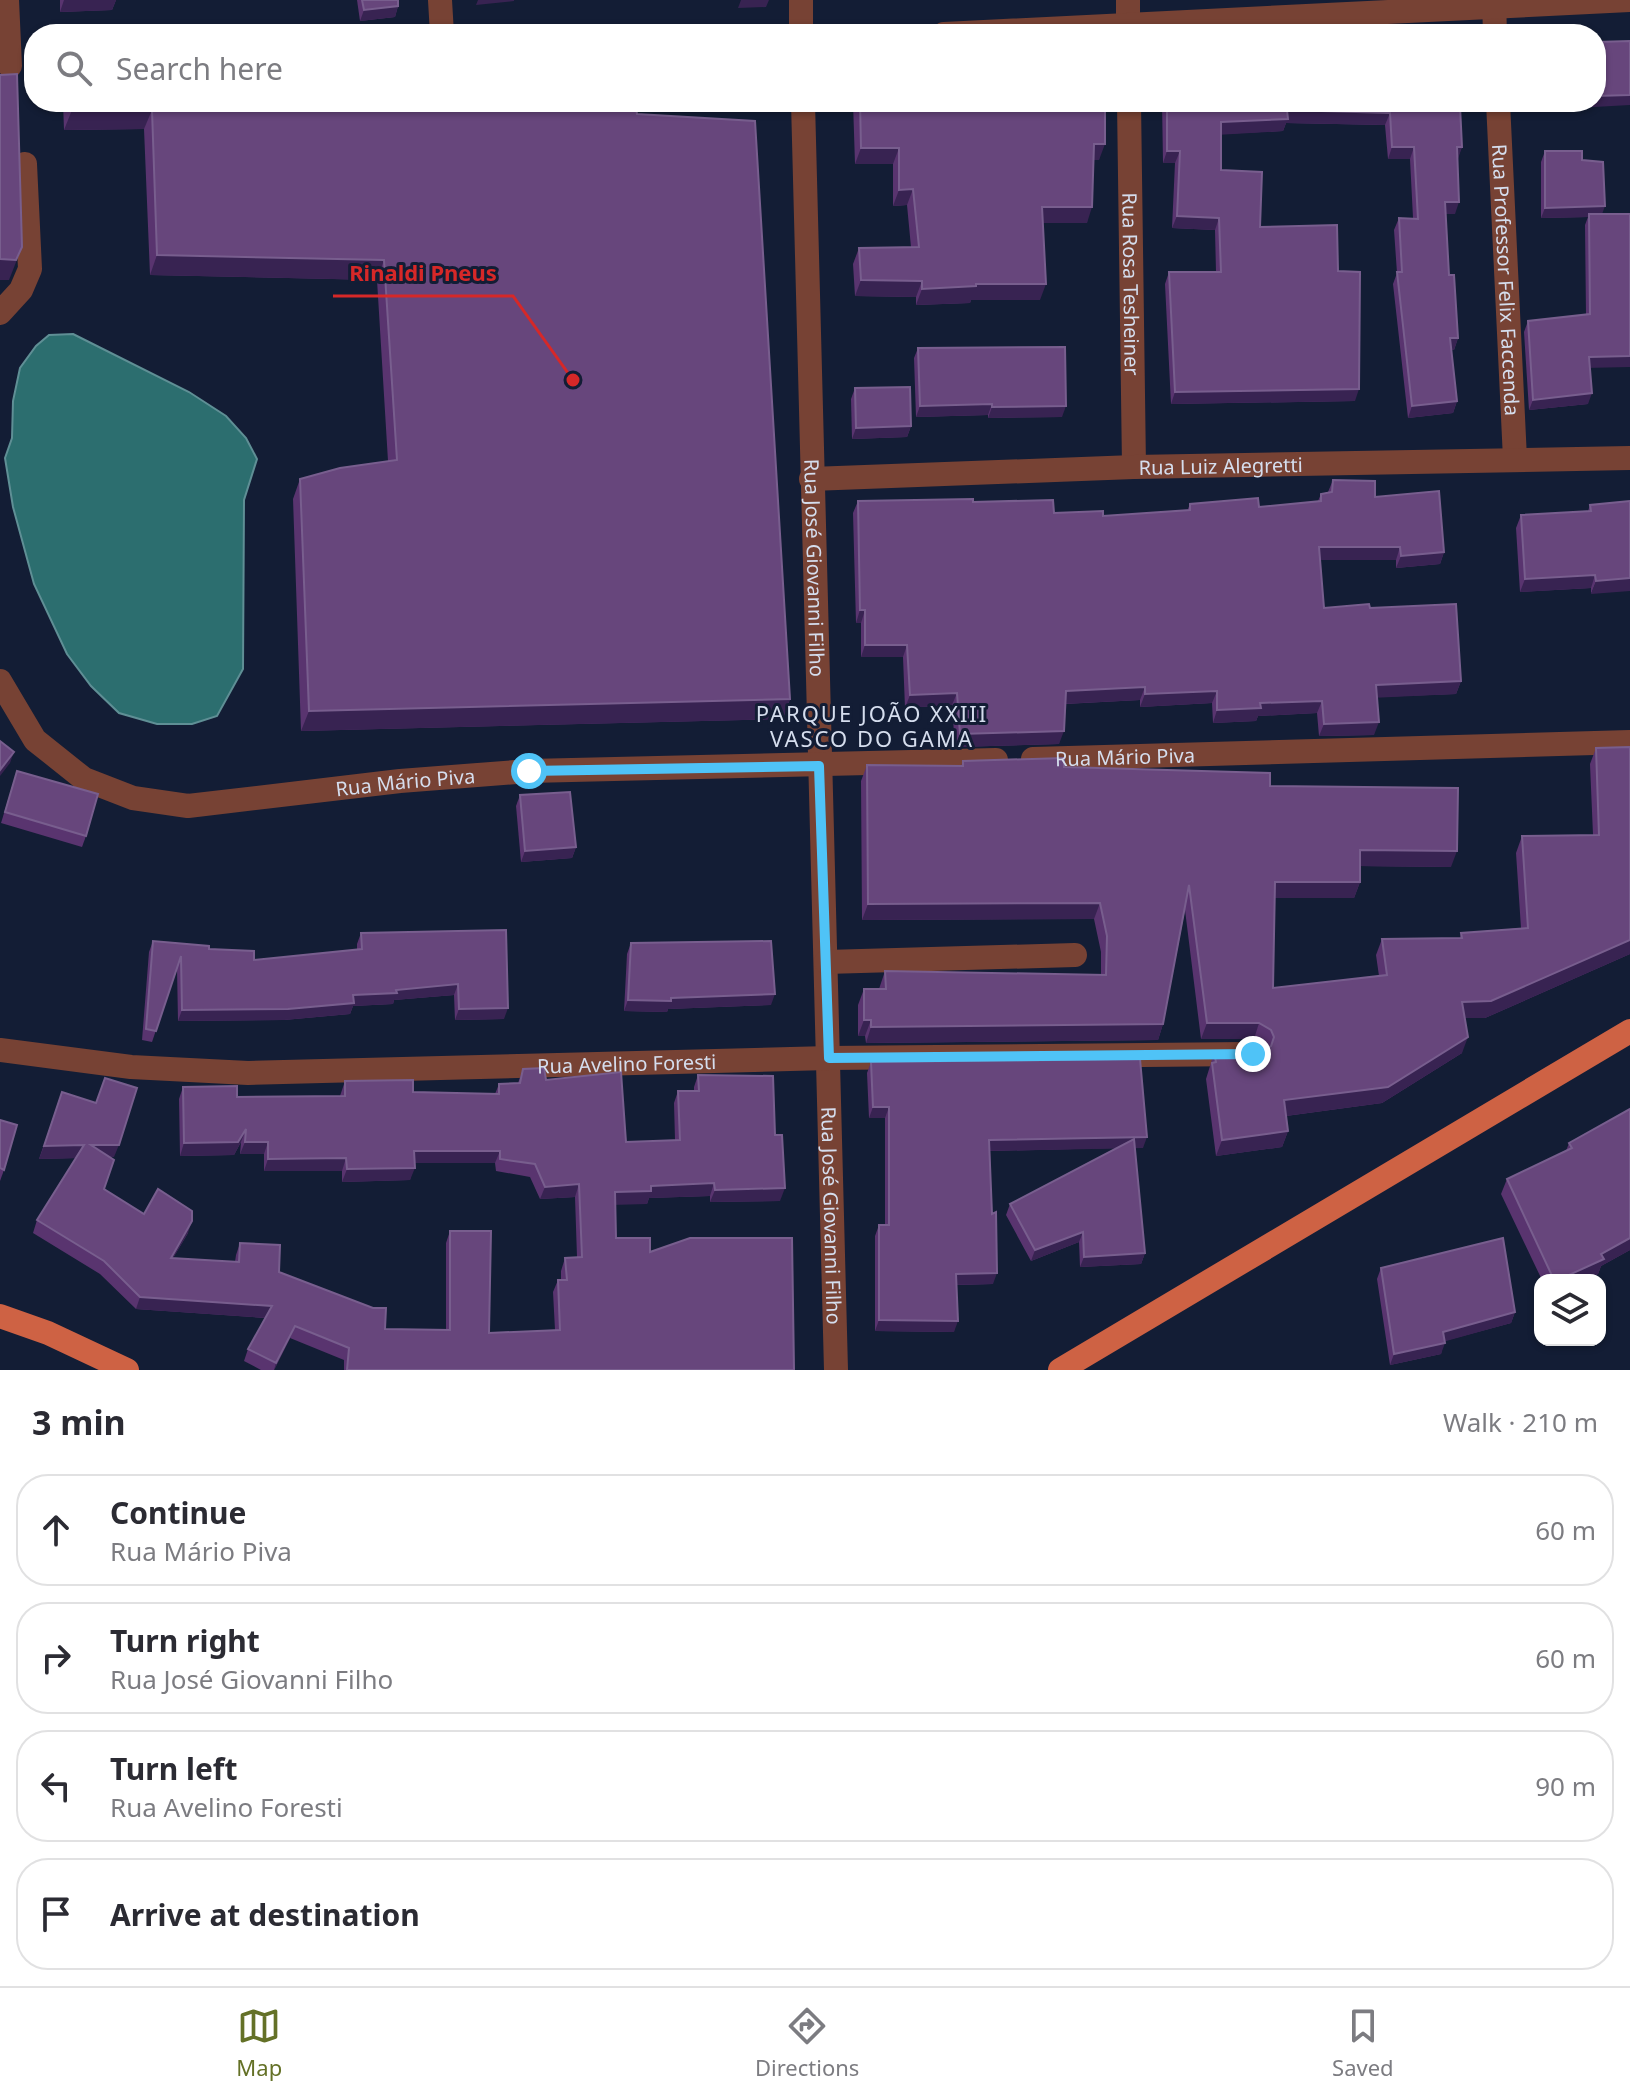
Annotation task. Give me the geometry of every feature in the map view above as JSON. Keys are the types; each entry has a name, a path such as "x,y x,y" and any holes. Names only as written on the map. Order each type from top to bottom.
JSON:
{"main road":[{"path":"1060,1370 1630,1031"},
{"path":"0,1316 48,1333 127,1370"}],"street":[{"path":"7,0 15,66"},
{"path":"440,0 441,24"},
{"path":"801,0 801,24"},
{"path":"1128,0 1128,24"},
{"path":"1209,24 1494,3 1630,0"},
{"path":"1494,3 1495,24"},
{"name":"Rua José Giovanni Filho","path":"803,112 836,1370"},
{"name":"Rua Rosa Tesheiner","path":"1129,112 1134,467"},
{"name":"Rua Professor Felix Faccenda","path":"1498,112 1515,459"},
{"path":"0,313 21,290 30,269 25,164"},
{"name":"Rua Luiz Alegretti","path":"811,479 1134,467 1630,458"},
{"name":"Rua Mário Piva","path":"0,681 35,740 84,779 133,798 188,806 400,781 529,771 819,766 1630,742"},
{"path":"826,962 1075,955"},
{"name":"Rua Avelino Foresti","path":"0,1050 131,1067 248,1073 829,1058 1253,1054"}],"shaded area":[{"path":"73,334 189,392 226,416 246,438 257,459 244,500 243,669 217,716 192,724 157,724 119,713 91,686 67,654 34,584 13,507 5,458 12,438 13,401 20,368 36,346 49,335"}],"building":[{"path":"362,0 398,0 398,6 364,10"},
{"path":"1630,41 1630,95 1606,96 1606,42"},
{"path":"17,74 22,247 16,260 0,259 0,75"},
{"path":"152,112 637,112 755,121 790,699 309,711 300,479 340,468 397,460 384,260 157,255"},
{"path":"860,112 1105,112 1105,144 1094,144 1092,207 1042,207 1046,284 976,284 922,289 922,281 861,280 859,248 919,247 913,189 899,190 899,148 861,148"},
{"path":"1167,112 1287,112 1288,119 1221,122 1221,170 1262,172 1260,227 1337,225 1338,271 1360,272 1359,389 1175,392 1169,272 1221,272 1219,218 1177,216 1180,151 1167,151"},
{"path":"1356,112 1460,112 1462,147 1457,147 1459,202 1445,202 1449,275 1454,275 1458,338 1450,338 1457,401 1412,406 1397,272 1402,272 1399,218 1418,219 1414,147 1392,147 1390,113"},
{"path":"1545,151 1582,151 1582,160 1603,162 1605,206 1545,208"},
{"path":"1589,214 1630,214 1630,356 1589,357 1592,393 1533,400 1528,321 1590,314"},
{"path":"1065,347 1066,406 920,406 918,348"},
{"path":"910,387 911,426 856,428 855,388"},
{"path":"1333,480 1375,481 1375,497 1439,491 1444,552 1401,556 1400,547 1319,547 1324,608 1369,604 1370,608 1456,604 1461,681 1376,685 1379,722 1324,724 1322,701 1260,703 1261,708 1217,710 1217,691 1145,694 1145,687 1066,691 1064,731 960,734 957,693 910,695 907,645 865,645 865,610 860,610 858,501 1053,500 1054,513 1103,511 1103,516 1190,510 1190,504 1258,498 1259,507 1321,501 1321,494 1332,492"},
{"path":"1630,501 1630,578 1596,581 1595,575 1525,579 1521,515 1591,511 1590,505"},
{"path":"0,741 14,752 0,770"},
{"path":"1630,747 1630,940 1491,1001 1462,1002 1468,1037 1388,1087 1284,1100 1288,1131 1222,1140 1212,1063 1216,1062 1214,1053 1260,1053 1271,1046 1274,1037 1271,1030 1259,1023 1207,1023 1189,885 1163,1024 871,1027 871,1020 864,1020 864,989 886,989 885,971 1106,975 1107,936 1100,903 868,904 867,765 963,766 963,761 1064,758 1064,767 1270,773 1270,786 1458,788 1457,851 1360,850 1360,882 1275,882 1273,988 1387,975 1382,939 1462,938 1461,933 1528,928 1522,836 1599,835 1596,748"},
{"path":"17,771 98,794 86,836 5,812"},
{"path":"570,792 576,847 525,851 520,795"},
{"path":"506,930 508,1008 459,1009 458,984 396,990 397,993 353,995 354,1003 288,1009 182,1010 181,956 156,1031 146,1029 153,941 209,946 209,949 254,951 254,960 362,949 361,933"},
{"path":"771,941 775,994 671,998 671,1001 628,1000 631,943"},
{"path":"1140,1059 1147,1137 989,1140 992,1214 996,1212 997,1273 956,1274 958,1321 879,1320 879,1225 889,1225 889,1107 873,1107 871,1062"},
{"path":"544,1068 546,1080 621,1072 626,1142 680,1140 678,1091 699,1091 698,1075 773,1076 775,1135 782,1135 785,1188 715,1190 714,1183 651,1186 651,1191 615,1192 616,1238 650,1238 650,1252 690,1238 792,1238 794,1370 347,1370 349,1348 295,1326 276,1363 248,1349 272,1306 140,1297 104,1261 37,1220 84,1145 44,1146 62,1092 96,1103 105,1078 137,1088 119,1145 91,1145 114,1160 104,1189 144,1214 158,1189 192,1211 192,1221 171,1258 239,1262 240,1243 280,1245 279,1272 373,1308 386,1308 385,1329 450,1330 450,1231 491,1231 489,1333 560,1330 558,1280 567,1280 565,1258 582,1257 579,1184 545,1187 535,1164 500,1159 500,1151 414,1151 415,1168 347,1169 346,1158 268,1159 268,1142 245,1142 246,1129 238,1142 184,1143 183,1087 237,1086 237,1097 345,1096 345,1081 413,1080 413,1092 499,1094 499,1084 520,1083 523,1069"},
{"path":"1630,1109 1630,1238 1601,1254 1604,1259 1571,1274 1551,1274 1507,1179 1572,1148 1569,1143"},
{"path":"0,1120 17,1125 4,1170 0,1168"},
{"path":"1134,1139 1145,1253 1084,1257 1083,1232 1035,1250 1010,1204"},
{"path":"1503,1238 1515,1312 1443,1332 1445,1343 1394,1354 1381,1268"}],"place":[{"name":"Rinaldi Pneus","path":"573,380"}],"district":[{"name":"PARQUE JOÃO XXIII VASCO DO GAMA","path":"872,726"}],"route":[{"path":"529,771 819,766 829,1058 1253,1054"}]}
